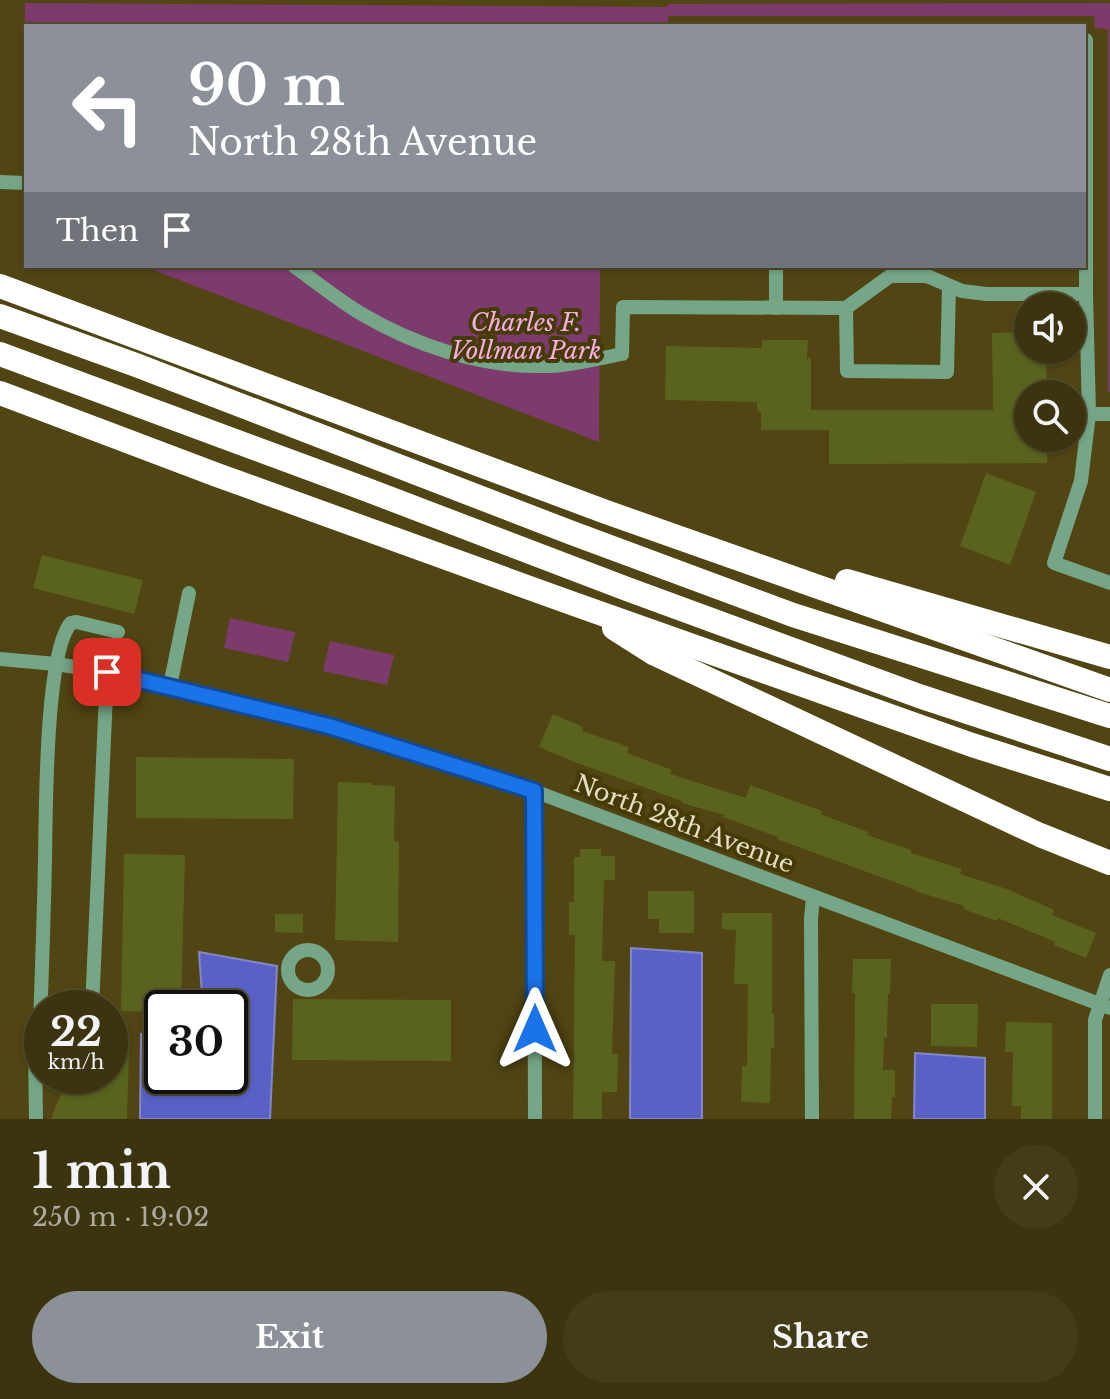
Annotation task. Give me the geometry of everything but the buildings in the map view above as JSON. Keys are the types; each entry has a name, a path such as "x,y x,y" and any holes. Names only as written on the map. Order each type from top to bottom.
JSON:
{"highway":[{"path":"0,286 606,512 1110,690"},
{"path":"0,316 793,615 1110,716"},
{"path":"0,354 919,696 1110,759"},
{"path":"11,397 574,604 972,745 1110,789"},
{"path":"606,512 1110,657"},
{"path":"574,604 655,654 1040,835 1110,863"}],"street":[{"path":"1086,103 1086,292"},
{"path":"0,182 24,183"},
{"path":"297,268 359,313 448,352 492,363 546,367 622,354 623,307 846,308 890,276 927,276 962,291 1014,294"},
{"path":"776,268 776,308"},
{"path":"846,308 847,371 947,372 949,286"},
{"path":"1086,294 1089,414 1081,481 1054,563 1110,583"},
{"path":"1089,414 1110,414"},
{"path":"170,686 189,593"},
{"path":"42,990 48,744 56,664 64,634 71,623 118,632"},
{"name":"North 28th Avenue","path":"0,659 107,672 329,726 534,791 1105,1006"},
{"path":"93,990 107,672"},
{"path":"534,791 535,1119"},
{"path":"812,1119 813,897"},
{"path":"1095,1119 1095,1020 1105,1006 1110,975"},
{"path":"36,1094 36,1119"}],"green space":[{"path":"25,3 667,7 668,4 1110,3 1110,392 1108,29 1095,28 1094,16 668,16 668,24 25,24"},
{"name":"Charles F. Vollman Park","path":"148,268 600,268 599,442"},
{"path":"230,618 295,632 288,662 224,648"},
{"path":"330,641 394,655 387,685 323,671"}],"shaded area":[{"path":"631,948 702,953 702,1119 630,1119"},
{"path":"199,952 277,966 270,1119 140,1119 141,1034 144,1034 144,1094 248,1094 248,990 202,990"},
{"path":"915,1053 985,1058 985,1119 914,1119"}],"route":[{"path":"107,672 329,726 534,791 535,1029"}]}
